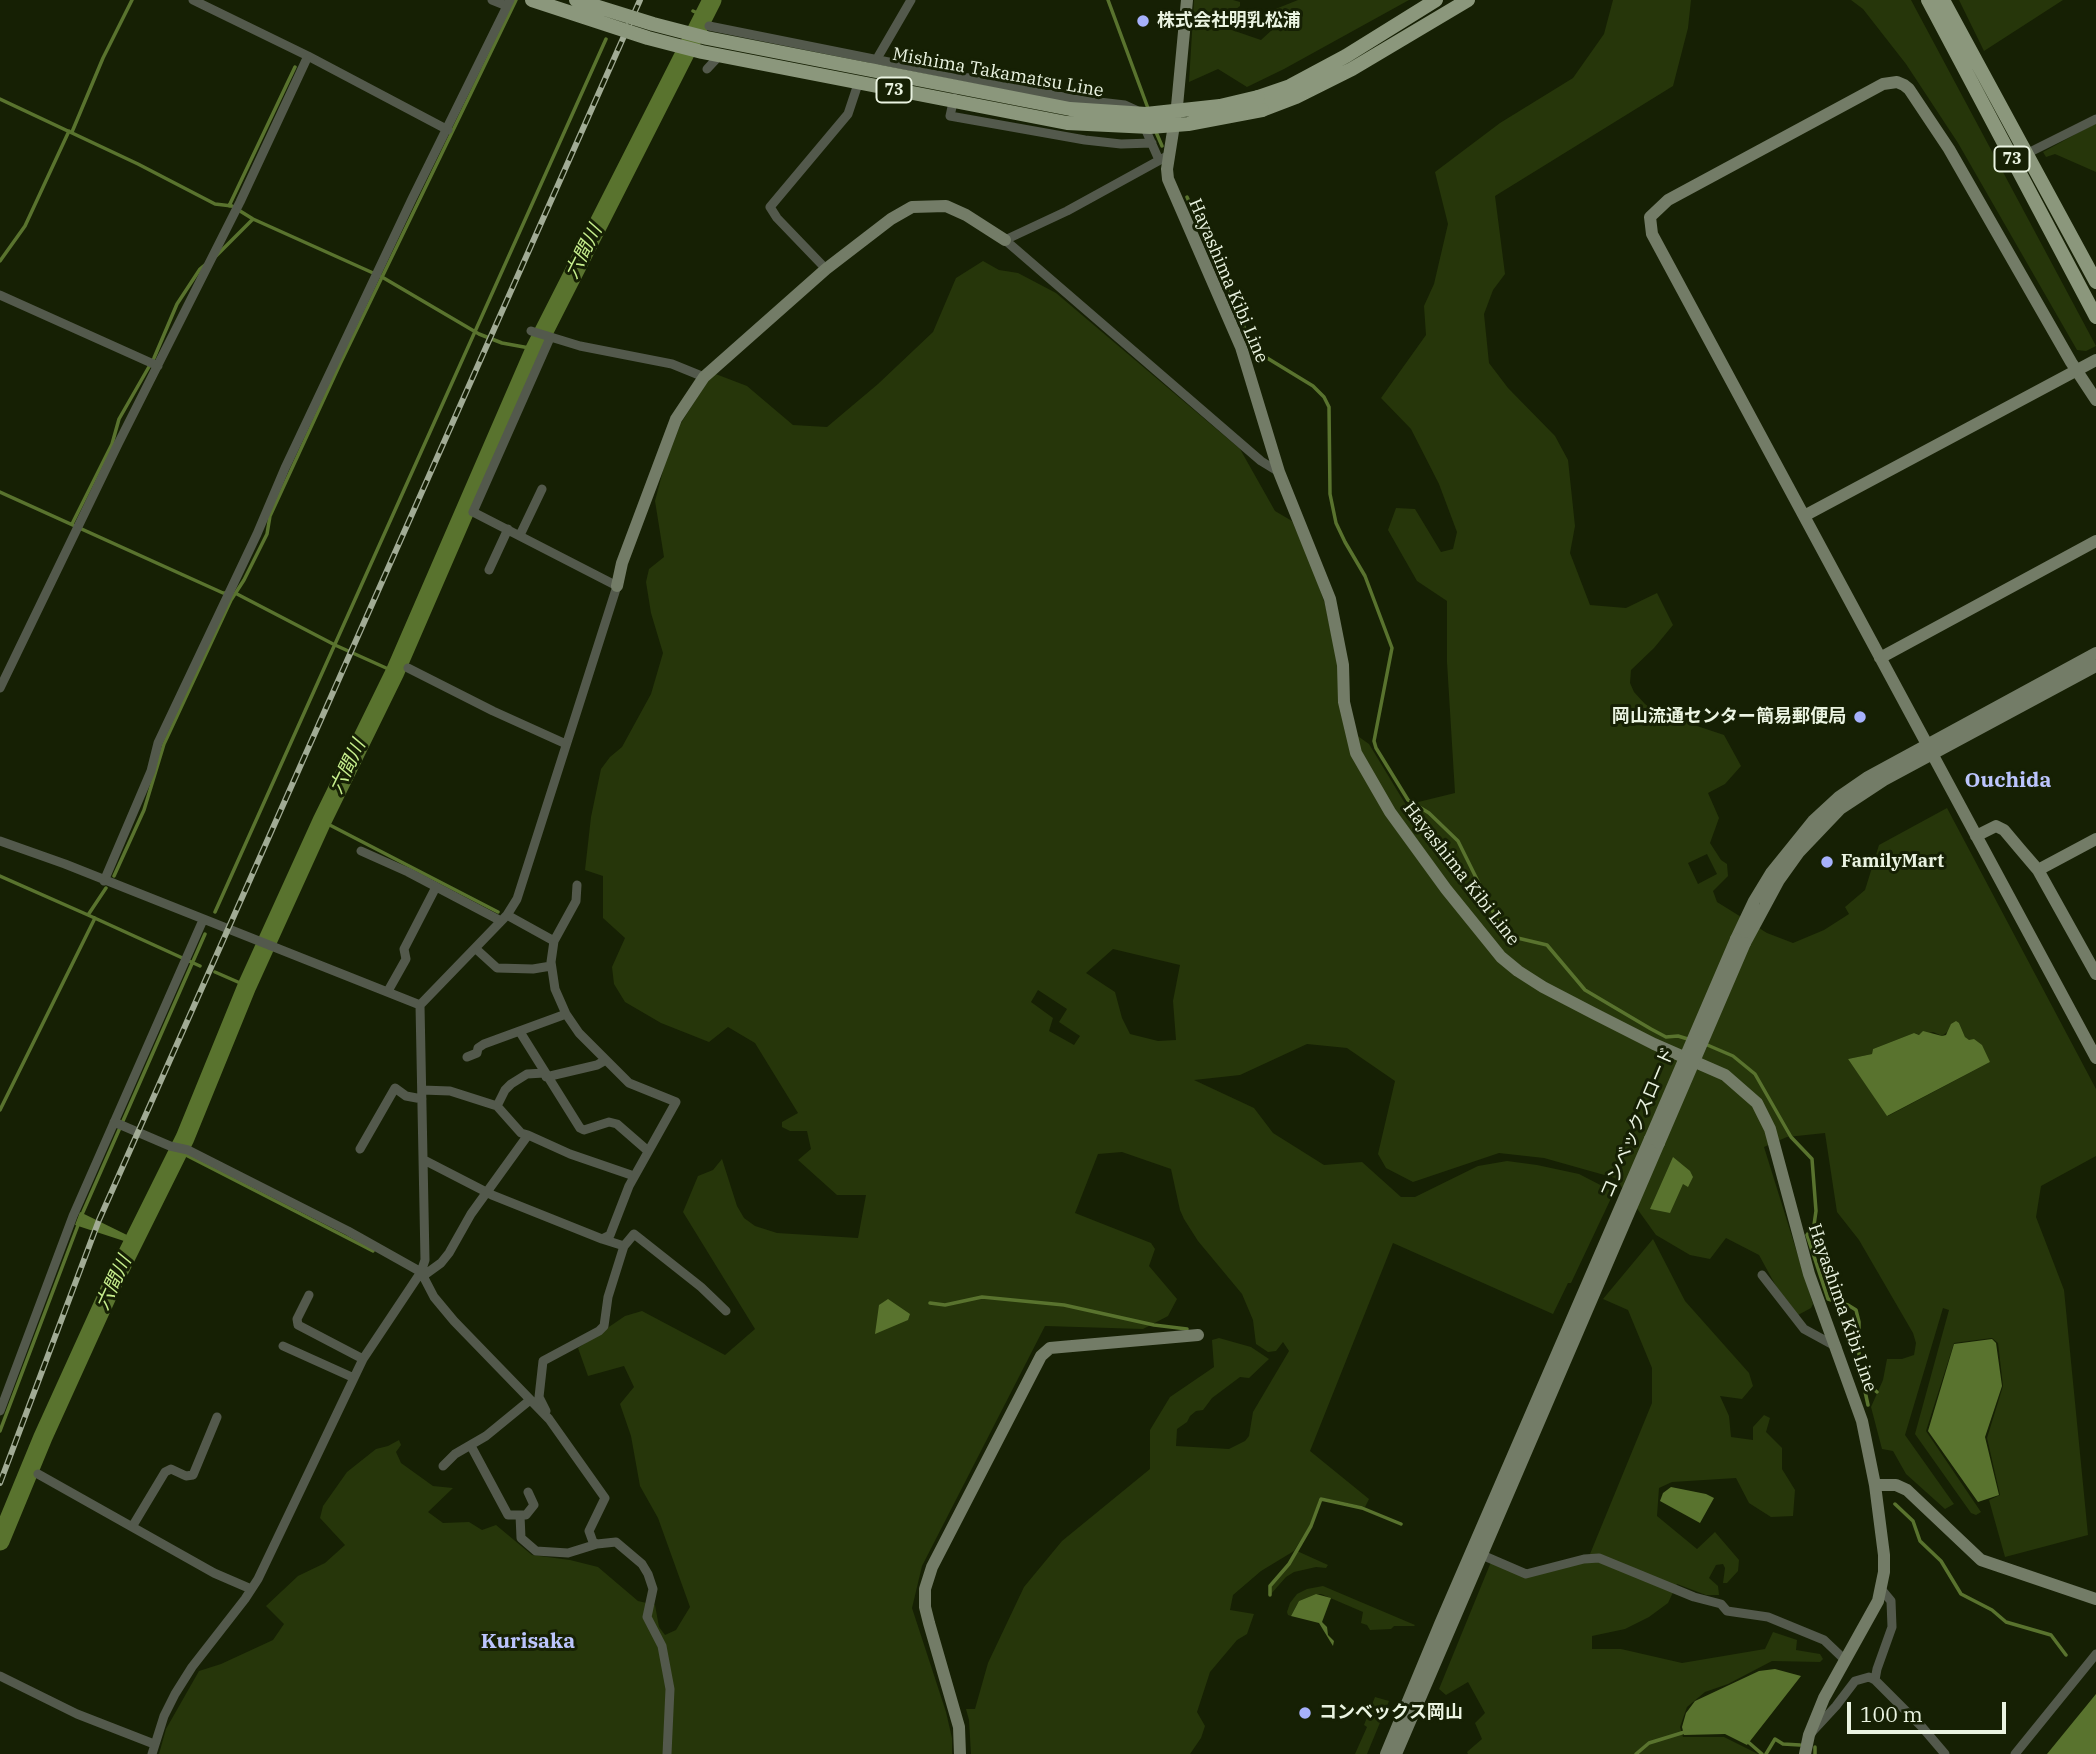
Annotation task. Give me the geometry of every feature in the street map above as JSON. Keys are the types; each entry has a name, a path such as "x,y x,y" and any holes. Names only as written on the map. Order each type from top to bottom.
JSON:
{"main road":[{"name":"Mishima Takamatsu Line","path":"532,0 648,38 702,52 1067,123 1150,127 1188,124 1260,103 1346,56 1436,0"},
{"name":"Mishima Takamatsu Line","path":"576,0 707,38 1070,109 1146,114 1297,97 1352,69 1468,0"},
{"name":"73","path":"1928,0 2096,282"},
{"name":"73","path":"1943,0 2096,317"}],"street":[{"path":"193,0 308,56 448,130"},
{"path":"104,881 150,771 158,743 412,199 509,3 492,0"},
{"path":"826,269 777,218 770,207 848,114 859,81 877,60 911,0"},
{"name":"Hayashima Kibi Line","path":"1187,0 1177,106 1164,158 1168,179 1241,347 1279,472 1330,599 1343,665 1349,727 1356,753 1390,812 1482,935 1518,971 1630,1032 1726,1075 1757,1103 1770,1129 1806,1262 1862,1421 1875,1485 1884,1555 1881,1589 1872,1615 1824,1698 1809,1735 1805,1754"},
{"path":"709,26 1137,110 1152,143 1164,158 1067,211 1004,240"},
{"path":"707,69 740,33"},
{"path":"0,688 79,528 154,364 240,202 308,56"},
{"path":"959,76 950,116 1085,140 1121,144 1152,143"},
{"path":"2096,400 2076,370 1950,149 1916,99 1904,85 1897,82 1883,84 1668,200 1650,217 1652,234 2096,1058"},
{"path":"2020,158 2096,119"},
{"path":"0,1676 153,1749 163,1716 192,1667 251,1589 363,1359 422,1274 425,1260 420,1004 504,918 517,899 622,563 676,419 704,377 826,269 891,219 912,207 946,206 966,215 1004,240 1261,461 1279,472"},
{"path":"0,295 154,364"},
{"path":"531,331 550,338 672,364 704,377"},
{"path":"550,338 473,512 617,586"},
{"path":"1804,516 2095,361"},
{"path":"520,534 542,489"},
{"path":"489,570 508,529"},
{"path":"1880,658 2096,541"},
{"name":"コンベックスロード","path":"1929,749 2096,653"},
{"name":"コンベックスロード","path":"1396,1754 1740,941 1754,901 1771,873 1813,821 1858,783 2096,666"},
{"path":"408,668 566,744"},
{"path":"1976,836 1996,825 2004,830 2038,870 2096,974"},
{"path":"2038,870 2096,839"},
{"path":"0,841 420,1004"},
{"path":"361,851 554,941"},
{"path":"577,885 576,901 554,941 551,966 555,989 566,1014 604,1061 629,1083 676,1102 635,1176 610,1236 602,1239"},
{"path":"388,992 406,959 404,949 436,887"},
{"path":"0,1411 55,1263 119,1125 202,920"},
{"path":"475,948 496,968 533,969 551,966"},
{"path":"467,1057 477,1053 478,1048 484,1044 566,1014"},
{"path":"520,1032 580,1128 584,1130 609,1122 617,1124 648,1151"},
{"path":"497,1106 505,1090 527,1074 545,1075 597,1065 604,1061"},
{"path":"360,1149 395,1088 406,1096 450,1091 497,1106 521,1133 570,1154 635,1176"},
{"path":"119,1125 170,1146 188,1150 348,1231 422,1274 434,1297 454,1321 549,1419 604,1498 589,1531 589,1536 597,1544"},
{"path":"422,1274 441,1263 449,1253 486,1192 528,1135"},
{"name":"コンベックスロード","path":"1386,1754 1440,1624 1655,1141"},
{"path":"424,1160 486,1192 602,1239 624,1245"},
{"path":"549,1419 539,1397 543,1361 604,1326 608,1297 624,1245 634,1234 701,1287 726,1311"},
{"path":"1762,1275 1804,1329 1837,1347"},
{"path":"309,1295 297,1320 298,1325 363,1359"},
{"path":"960,1754 959,1727 929,1623 925,1589 936,1559 1041,1356 1050,1348 1198,1335"},
{"path":"284,1346 354,1378"},
{"path":"443,1466 455,1454 471,1446 530,1400"},
{"path":"132,1527 165,1472 171,1469 186,1476 192,1475 217,1417"},
{"path":"471,1446 508,1515 526,1515 534,1505 528,1492"},
{"path":"38,1474 214,1573 251,1589"},
{"path":"1875,1485 1896,1485 1907,1490 1982,1560 2096,1599"},
{"path":"520,1516 521,1538 536,1551 568,1553 597,1544 616,1542 642,1564 653,1589 647,1617 662,1646 670,1689 667,1754"},
{"path":"1482,1555 1526,1574 1584,1559 1599,1558 1694,1597 1721,1604 1727,1611 1769,1617 1824,1640 1846,1660"},
{"path":"1875,1680 1892,1627 1891,1601 1881,1589"},
{"path":"2015,1754 2096,1654"},
{"path":"1809,1735 1831,1713 1855,1681 1869,1677 1923,1727 1945,1754"}],"shaded area":[{"path":"1194,0 1240,2 1240,6 1226,17 1226,28 1261,40 1273,29 1273,10 1298,0 1409,0 1247,87 1218,69 1189,82"},
{"path":"1613,0 1691,0 1688,28 1673,86 1495,196 1505,274 1493,290 1484,314 1489,363 1508,388 1555,436 1568,460 1575,526 1570,553 1590,605 1626,608 1657,593 1673,625 1631,670 1630,683 1634,692 1663,718 1674,720 1689,714 1694,725 1724,735 1741,766 1725,784 1708,793 1719,818 1710,843 1721,860 1727,864 1728,876 1713,891 1717,902 1767,933 1793,943 1824,930 1849,914 1845,907 1865,890 1879,845 1947,808 2096,1089 2096,1156 2041,1186 2036,1217 2064,1290 2088,1535 2005,1557 1989,1500 2000,1495 1987,1438 2003,1386 1998,1343 1992,1338 1954,1343 1926,1431 1981,1512 1976,1515 1971,1513 1915,1434 1949,1310 1943,1308 1905,1435 1954,1504 1945,1509 1906,1474 1893,1451 1882,1449 1871,1407 1883,1380 1887,1359 1902,1359 1914,1355 1916,1343 1913,1333 1859,1240 1837,1212 1825,1133 1787,1137 1764,1147 1813,1304 1798,1315 1777,1288 1759,1255 1726,1238 1710,1259 1690,1255 1656,1235 1615,1178 1544,1158 1499,1153 1413,1182 1386,1168 1378,1154 1395,1081 1347,1048 1307,1044 1240,1075 1194,1080 1254,1108 1273,1133 1324,1165 1362,1162 1401,1197 1415,1197 1478,1166 1507,1161 1579,1174 1614,1192 1571,1283 1568,1283 1553,1314 1393,1243 1310,1451 1369,1499 1365,1507 1320,1497 1310,1525 1294,1551 1261,1571 1233,1595 1230,1610 1254,1614 1247,1634 1237,1640 1210,1672 1197,1712 1205,1726 1201,1738 1190,1754 971,1754 966,1709 975,1709 988,1663 1024,1587 1062,1541 1150,1469 1150,1430 1170,1397 1214,1367 1212,1340 1219,1338 1251,1347 1269,1359 1249,1378 1240,1377 1212,1398 1203,1410 1190,1416 1187,1422 1177,1429 1176,1446 1229,1449 1245,1441 1249,1436 1253,1412 1289,1351 1283,1342 1276,1351 1268,1352 1256,1344 1253,1320 1242,1294 1198,1241 1184,1219 1171,1169 1122,1152 1098,1154 1075,1213 1151,1243 1155,1249 1149,1266 1177,1299 1168,1316 1143,1329 1045,1326 922,1566 912,1608 946,1712 952,1738 952,1754 159,1754 166,1729 199,1671 273,1640 284,1624 266,1606 298,1576 325,1563 345,1545 320,1518 323,1506 347,1472 376,1449 399,1440 401,1445 396,1452 401,1463 433,1486 453,1488 428,1512 443,1523 469,1522 482,1530 496,1525 532,1555 598,1567 638,1601 655,1605 659,1627 665,1635 676,1630 690,1607 658,1518 640,1486 631,1436 620,1404 634,1387 624,1366 588,1376 578,1348 625,1316 642,1311 725,1355 755,1329 683,1212 698,1176 713,1170 722,1159 737,1206 744,1218 755,1226 777,1233 858,1238 866,1195 837,1195 798,1160 811,1149 807,1131 790,1131 782,1127 782,1122 798,1113 755,1043 728,1027 709,1042 661,1023 625,1002 614,984 612,967 625,938 603,918 603,876 585,870 591,817 601,769 622,747 651,694 663,653 651,613 646,582 649,569 664,557 655,501 664,467 681,423 713,373 747,386 793,425 827,427 933,332 956,278 983,261 999,270 1018,273 1056,293 1240,449 1275,511 1292,521 1311,564 1325,604 1338,665 1345,727 1369,744 1406,805 1455,793 1447,662 1447,601 1417,581 1388,530 1396,508 1415,509 1441,552 1453,549 1457,532 1439,484 1411,429 1381,398 1426,335 1424,306 1434,284 1448,224 1435,172 1500,123 1573,78 1604,34","holes":["1707,854 1717,874 1698,884 1688,863","1113,949 1180,965 1173,1001 1176,1040 1158,1041 1130,1034 1122,1018 1115,992 1086,973","1038,990 1067,1009 1059,1022 1080,1036 1074,1045 1049,1031 1053,1018 1031,1002","1959,1023 1965,1037 1990,1062 1888,1116 1848,1059 1872,1054 1873,1049 1914,1033 1920,1035 1933,1032 1942,1036"]},
{"path":"1851,0 1911,0 2096,346 2086,351 2077,350 1958,143 1906,64 1863,9"},
{"path":"1959,0 2063,0 1984,51"},
{"path":"2096,123 2096,172 2055,154 2046,157 2043,152"},
{"path":"1956,1021 1965,1037 1982,1045 1990,1062 1887,1116 1848,1059 1872,1054 1873,1049 1914,1033 1919,1035 1923,1031 1946,1035 1951,1024"},
{"path":"1673,1157 1690,1171 1693,1177 1688,1187 1683,1184 1670,1213 1650,1209"},
{"path":"80,1212 127,1235 124,1241 75,1225"},
{"path":"1653,1239 1685,1301 1749,1373 1753,1386 1742,1399 1720,1396 1729,1416 1731,1437 1753,1440 1753,1427 1764,1415 1770,1418 1766,1432 1782,1448 1782,1469 1795,1490 1793,1516 1771,1517 1749,1503 1736,1478 1672,1482 1659,1488 1657,1516 1697,1549 1715,1532 1739,1560 1738,1571 1727,1583 1723,1583 1725,1568 1723,1564 1716,1565 1709,1578 1718,1586 1719,1595 1706,1595 1677,1584 1668,1603 1649,1617 1625,1629 1592,1636 1592,1649 1621,1649 1682,1663 1765,1649 1773,1632 1797,1640 1796,1650 1820,1654 1823,1659 1820,1662 1772,1661 1728,1684 1705,1692 1687,1707 1680,1727 1683,1737 1724,1737 1758,1754 1468,1754 1482,1739 1475,1723 1485,1713 1468,1682 1446,1695 1439,1689 1491,1562 1528,1577 1590,1554 1652,1403 1652,1368 1628,1310 1603,1299"},
{"path":"888,1299 910,1314 908,1320 875,1334 879,1305"},
{"path":"1992,1339 1996,1343 2002,1386 1985,1437 1999,1495 1978,1502 1928,1431 1954,1344"},
{"path":"1671,1487 1714,1498 1700,1523 1660,1501 1663,1493"},
{"path":"1297,1551 1328,1565 1326,1568 1316,1567 1294,1572 1271,1594 1271,1586 1288,1567"},
{"path":"1323,1586 1415,1625 1370,1630 1367,1625 1361,1623 1363,1612 1321,1594 1299,1601 1291,1616 1288,1615 1290,1603 1297,1594"},
{"path":"1316,1594 1331,1598 1322,1622 1334,1641 1333,1646 1319,1623 1291,1616 1299,1601"},
{"path":"1775,1669 1801,1676 1747,1745 1725,1734 1684,1735 1682,1727 1686,1713 1695,1701 1759,1671"},
{"path":"2096,1694 2096,1754 2047,1754"},
{"path":"1375,1697 1389,1701 1367,1754 1355,1754 1367,1727 1364,1725"}],"waterway":[{"path":"72,132 103,58 132,0"},
{"path":"114,876 144,810 164,744 231,600 267,534 270,516 340,364 516,0"},
{"name":"六間川","path":"0,1541 43,1437 112,1285 185,1138 247,986 322,821 395,672 535,349 712,0"},
{"path":"1108,0 1149,111"},
{"path":"693,11 704,16"},
{"path":"215,912 606,39"},
{"path":"229,206 295,67"},
{"path":"0,99 138,164 215,204 232,206 253,219 382,277 479,334 502,343 535,349"},
{"path":"0,261 25,226 69,131"},
{"path":"1156,132 1162,146"},
{"path":"1187,197 1254,350 1313,386 1329,407 1330,494 1336,523 1365,576 1392,648 1374,741 1376,748 1408,800 1429,813 1458,841 1503,932 1509,936 1547,945 1585,990 1666,1037 1678,1036 1691,1040"},
{"path":"215,257 253,219"},
{"path":"72,524 112,444 119,419 154,358 177,304 206,264"},
{"path":"0,492 223,593 229,593"},
{"path":"237,594 335,645 395,672"},
{"path":"322,821 498,912"},
{"path":"0,876 88,915"},
{"path":"106,888 88,915 200,966"},
{"path":"0,1110 95,918"},
{"path":"0,1431 83,1212 205,934"},
{"path":"215,972 247,986"},
{"path":"1705,1044 1733,1056 1755,1074 1791,1137 1812,1159 1816,1211 1814,1225 1807,1235 1828,1299 1856,1310 1859,1322 1859,1364 1868,1405"},
{"path":"180,1152 373,1251"},
{"path":"121,1236 133,1242"},
{"path":"930,1303 945,1305 982,1297 1064,1305 1154,1325 1187,1329"},
{"path":"1865,1382 1877,1392"},
{"path":"1270,1595 1270,1586 1289,1564 1311,1526 1321,1499 1362,1508 1401,1524"},
{"path":"1895,1504 1913,1521 1920,1541 1941,1561 1961,1594 1992,1610 2006,1622 2051,1635 2066,1655"},
{"path":"1636,1754 1649,1743 1688,1731"},
{"path":"1766,1754 1775,1739 1783,1744 1800,1745"},
{"path":"1747,1741 1762,1754"},
{"path":"1815,1747 1815,1754"}],"railway":[{"path":"0,1483 99,1220 640,0"}],"place":[{"name":"株式会社明乳松浦","path":"1143,21"},
{"name":"岡山流通センター簡易郵便局","path":"1860,717"},
{"name":"FamilyMart","path":"1827,862"},
{"name":"コンベックス岡山","path":"1305,1713"}],"district":[{"name":"Ouchida","path":"2008,781"},
{"name":"Kurisaka","path":"528,1642"}]}
